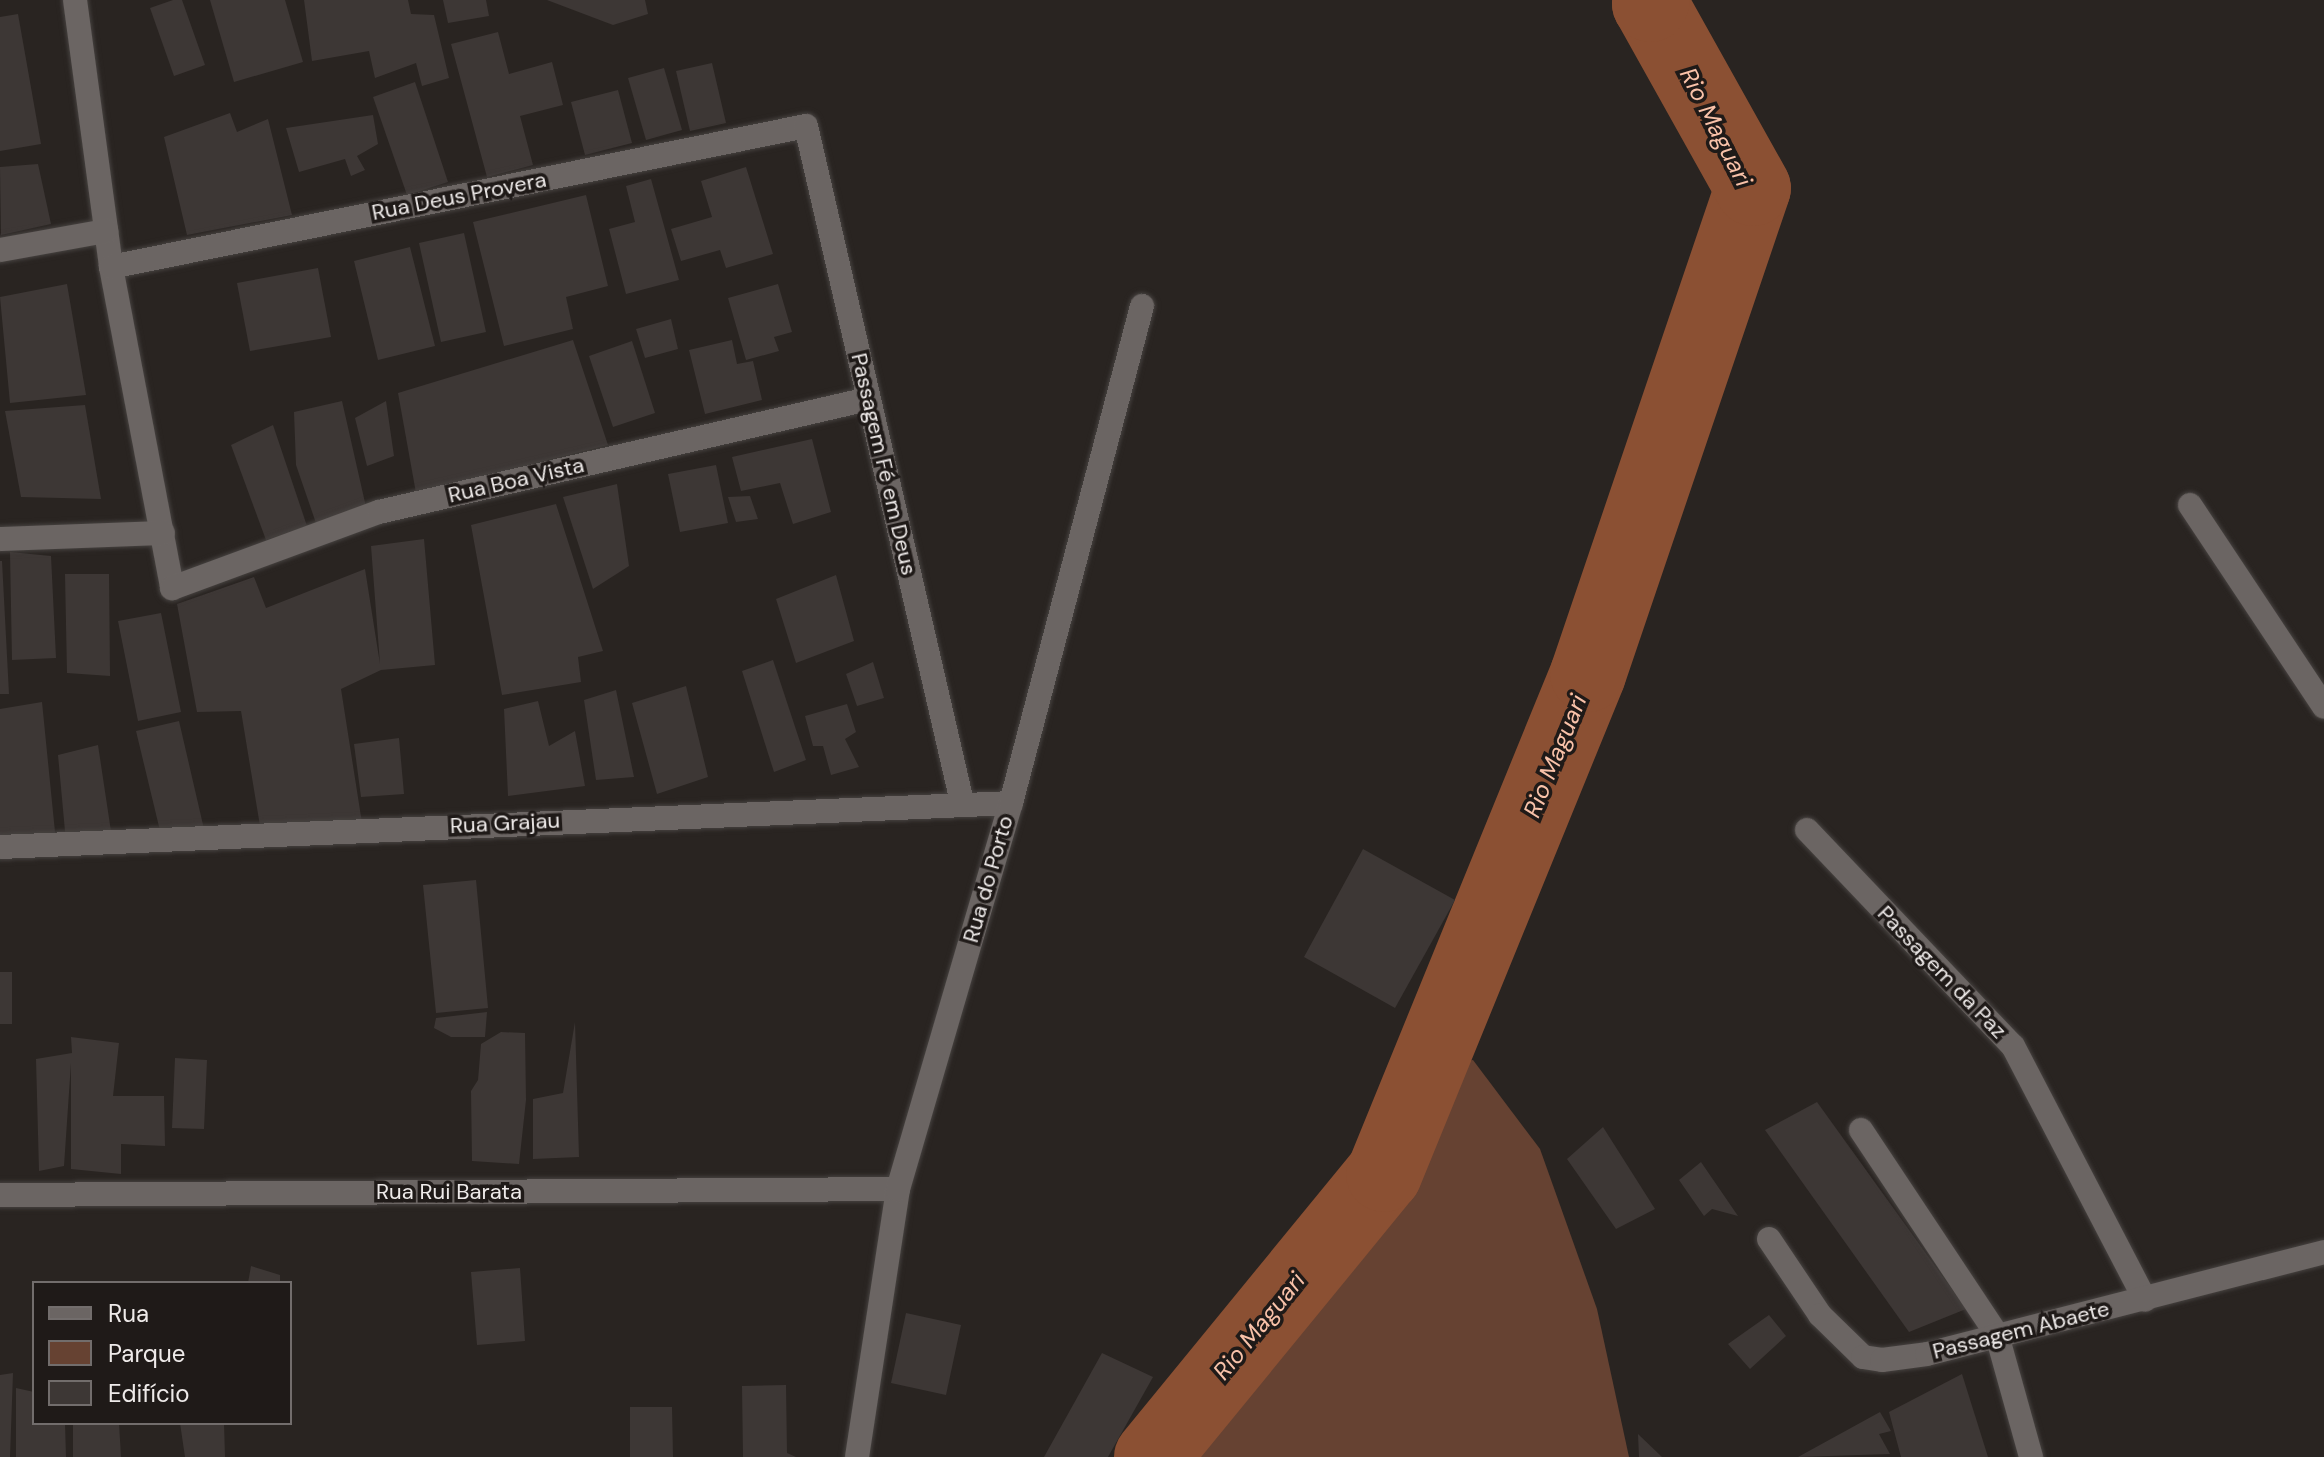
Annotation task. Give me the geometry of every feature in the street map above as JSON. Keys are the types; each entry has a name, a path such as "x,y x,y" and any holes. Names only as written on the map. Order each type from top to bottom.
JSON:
{"street":[{"path":"0,539 163,533 111,267 75,0"},
{"name":"Rua Deus Provera","path":"111,267 806,126"},
{"name":"Passagem Fé em Deus","path":"806,126 962,802"},
{"path":"0,250 106,231"},
{"name":"Rua do Porto","path":"857,1457 898,1189 1011,803 1142,306"},
{"name":"Rua Boa Vista","path":"163,533 172,588 379,512 868,399"},
{"path":"2190,505 2324,707"},
{"name":"Rua Grajau","path":"0,847 962,802 1011,803"},
{"name":"Passagem da Paz","path":"1807,830 2013,1046 2145,1300"},
{"path":"1861,1130 1997,1335 2031,1457"},
{"name":"Rua Rui Barata","path":"0,1195 898,1189"},
{"name":"Passagem Abaete","path":"1769,1239 1820,1315 1863,1357 1927,1354 2324,1252"}],"green space":[{"path":"1473,1060 1540,1149 1597,1309 1629,1457 1166,1457 1243,1327 1410,1072"}],"building":[{"path":"182,0 205,65 174,76 150,8"},
{"path":"210,0 285,0 303,62 234,82"},
{"path":"304,0 408,0 411,14 434,15 449,78 422,86 416,63 375,78 369,51 312,61"},
{"path":"443,0 486,0 489,16 448,23"},
{"path":"547,0 645,0 648,14 613,25"},
{"path":"18,14 41,144 0,151 0,17"},
{"path":"498,32 509,74 552,62 563,105 520,116 533,165 487,177 451,44"},
{"path":"712,63 726,123 690,131 676,71"},
{"path":"664,68 682,130 646,140 628,78"},
{"path":"415,82 448,182 407,195 373,97"},
{"path":"618,90 632,143 585,155 571,102"},
{"path":"230,113 237,132 268,119 292,215 187,235 164,137"},
{"path":"373,115 378,144 357,156 365,170 351,176 345,159 299,172 286,128"},
{"path":"38,164 51,224 1,235 0,167"},
{"path":"746,167 773,254 726,268 720,250 681,261 671,229 712,217 701,181"},
{"path":"651,179 679,280 626,294 609,229 635,222 626,186"},
{"path":"586,195 608,286 566,297 573,329 504,346 473,222"},
{"path":"464,233 486,332 441,342 419,243"},
{"path":"410,247 435,346 378,360 354,261"},
{"path":"318,268 331,337 250,351 237,283"},
{"path":"67,284 86,395 10,403 0,297"},
{"path":"778,284 792,332 774,337 779,351 746,360 728,298"},
{"path":"671,319 678,349 645,358 636,329"},
{"path":"573,340 608,445 416,493 398,393"},
{"path":"732,340 737,364 753,361 762,400 705,414 689,350"},
{"path":"632,341 655,413 613,427 589,356"},
{"path":"342,401 366,507 317,526 296,465 294,412"},
{"path":"386,401 394,456 367,466 355,418"},
{"path":"85,405 101,499 21,497 5,411"},
{"path":"273,425 307,526 266,540 231,445"},
{"path":"812,439 831,512 793,524 780,483 741,491 732,457"},
{"path":"716,465 728,523 680,532 668,474"},
{"path":"617,484 629,566 593,589 563,497"},
{"path":"750,496 758,519 736,522 728,497"},
{"path":"556,504 603,651 578,657 581,682 502,695 471,525"},
{"path":"424,539 435,665 381,670 341,689 362,823 261,832 241,711 197,712 177,604 254,577 266,608 365,569 380,664 371,546"},
{"path":"10,552 51,556 56,658 12,660"},
{"path":"2,561 9,694 0,694"},
{"path":"65,574 109,574 110,676 67,673"},
{"path":"836,575 854,641 796,663 776,599"},
{"path":"161,613 181,712 138,721 118,621"},
{"path":"773,660 806,760 774,772 742,671"},
{"path":"873,662 884,698 857,706 846,674"},
{"path":"686,686 708,777 657,794 632,703"},
{"path":"616,690 634,777 596,780 584,700"},
{"path":"538,701 549,746 575,731 585,786 508,796 504,709"},
{"path":"42,702 56,842 0,845 0,709"},
{"path":"847,704 856,732 845,739 859,767 831,775 823,746 813,746 805,716"},
{"path":"179,721 204,829 162,839 136,731"},
{"path":"399,738 404,794 361,797 354,744"},
{"path":"98,745 112,838 66,842 58,755"},
{"path":"1363,849 1455,900 1395,1008 1304,957"},
{"path":"476,880 488,1008 436,1013 423,885"},
{"path":"0,972 12,972 12,1024 0,1024"},
{"path":"487,1012 485,1037 451,1037 434,1028 436,1018"},
{"path":"575,1022 579,1157 533,1159 533,1099 563,1093"},
{"path":"501,1032 525,1033 526,1100 519,1164 472,1161 471,1091 478,1080 481,1044"},
{"path":"71,1037 119,1043 113,1096 164,1096 165,1146 121,1144 121,1174 71,1169 71,1063 64,1166 39,1171 36,1059 72,1053"},
{"path":"175,1058 207,1060 204,1129 172,1128"},
{"path":"1817,1102 1966,1309 1909,1332 1765,1130"},
{"path":"1603,1127 1655,1209 1616,1229 1567,1159"},
{"path":"1701,1162 1738,1216 1712,1209 1704,1216 1679,1180"},
{"path":"251,1266 280,1275 280,1281 248,1281"},
{"path":"520,1268 525,1341 477,1345 471,1272"},
{"path":"906,1313 961,1325 946,1395 891,1383"},
{"path":"1769,1315 1786,1336 1750,1369 1728,1344"},
{"path":"1102,1353 1153,1377 1108,1457 1044,1457"},
{"path":"13,1373 10,1457 0,1457 0,1375"},
{"path":"1962,1374 1988,1457 1901,1457 1889,1412"},
{"path":"786,1385 787,1453 796,1457 743,1457 742,1386"},
{"path":"16,1388 32,1392 32,1425 65,1425 66,1457 16,1457"},
{"path":"630,1407 672,1407 673,1457 630,1457"},
{"path":"1880,1412 1891,1431 1879,1434 1890,1454 1798,1457"},
{"path":"73,1425 119,1425 121,1457 73,1457"},
{"path":"180,1425 224,1425 225,1457 185,1457"},
{"path":"1638,1434 1662,1457 1639,1457"}],"waterway":[{"name":"Rio Maguari","path":"1152,1457 1384,1174 1588,674 1753,188 1650,4 1652,0"}]}
